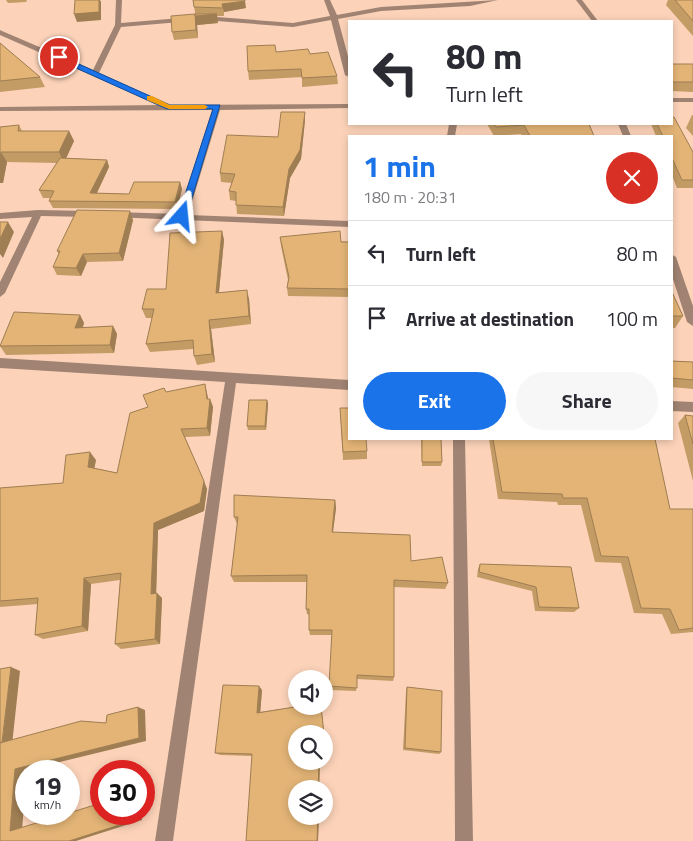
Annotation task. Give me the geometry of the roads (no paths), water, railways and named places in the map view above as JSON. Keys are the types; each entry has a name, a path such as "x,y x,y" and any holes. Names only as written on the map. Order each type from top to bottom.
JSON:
{"street":[{"path":"95,73 118,25 119,0"},
{"path":"327,0 334,17 348,70"},
{"path":"118,25 204,18 288,26 381,10 470,4 495,0"},
{"path":"579,0 594,20"},
{"path":"0,32 169,107"},
{"path":"673,100 693,100"},
{"path":"0,109 348,106"},
{"path":"182,216 217,107"},
{"path":"0,293 38,213"},
{"path":"0,216 38,213 182,216 348,224"},
{"path":"673,263 693,322"},
{"path":"0,363 348,385"},
{"path":"164,841 231,378"},
{"path":"673,406 693,407"},
{"path":"459,440 464,841"}]}
